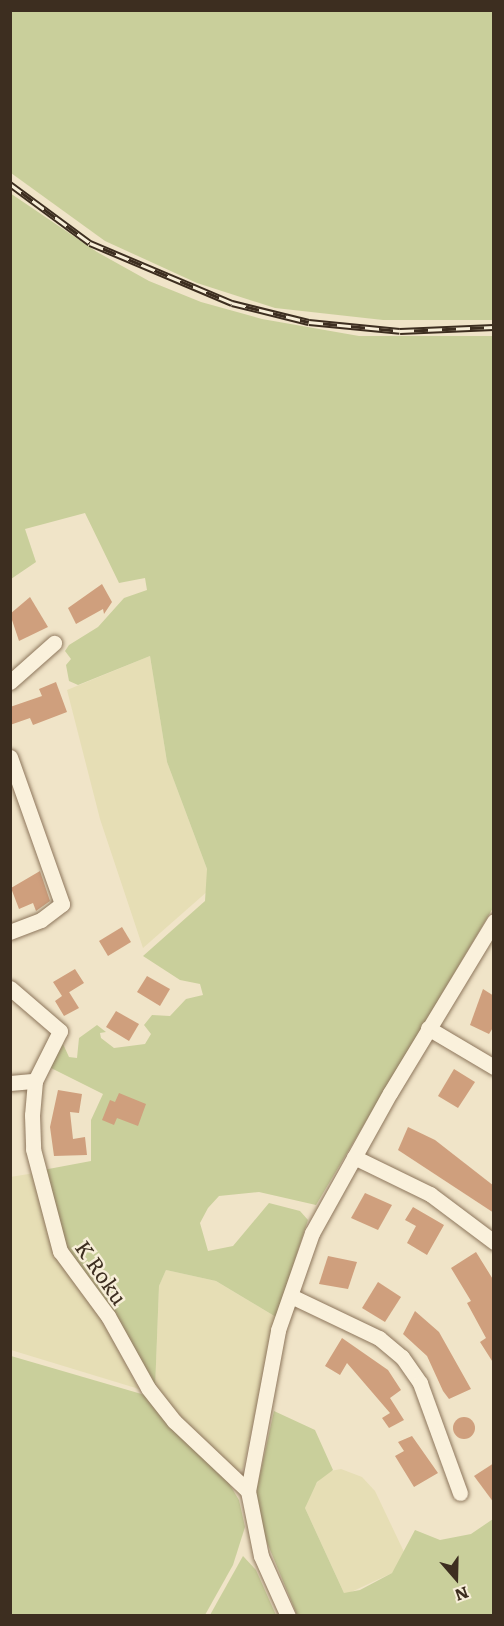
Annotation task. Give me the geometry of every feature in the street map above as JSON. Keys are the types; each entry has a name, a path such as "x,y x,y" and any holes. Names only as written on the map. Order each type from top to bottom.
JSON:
{"street":[{"path":"10,682 54,643"},
{"path":"10,757 62,904 41,921 10,932"},
{"path":"288,1616 261,1556 248,1491 276,1341 312,1233 428,1028 494,921"},
{"name":"K Roku","path":"10,988 60,1031 34,1081 33,1149 60,1251 108,1316 148,1388 174,1421 248,1491"},
{"path":"428,1028 494,1067"},
{"path":"10,1083 34,1081"},
{"path":"354,1157 430,1194 494,1242"},
{"path":"291,1296 379,1338 402,1357 420,1383 460,1493"}],"shaded area":[{"path":"150,656 167,762 207,869 209,890 143,948 100,819 67,690"},
{"path":"35,1173 91,1299 139,1389 11,1350 10,1177"},
{"path":"166,1270 216,1281 276,1317 243,1469 236,1472 212,1451 155,1390 159,1286"},
{"path":"341,1469 362,1477 375,1491 405,1554 392,1573 349,1593 344,1593 305,1508 308,1495 325,1472"}],"green space":[{"path":"10,11 493,11 493,320 383,320 275,308 197,283 105,241 11,173"},
{"path":"10,193 97,252 149,281 201,302 262,319 359,336 493,336 493,908 316,1205 259,1192 219,1196 208,1208 200,1223 208,1251 233,1246 269,1203 300,1211 308,1220 276,1317 216,1281 166,1270 159,1286 155,1390 60,1240 43,1170 91,1161 91,1120 103,1094 49,1067 63,1044 69,1057 77,1058 79,1038 97,1025 106,1032 100,1033 101,1038 114,1048 145,1044 151,1034 144,1025 152,1015 170,1016 186,999 203,995 200,984 180,980 143,956 205,901 207,869 167,762 150,656 78,685 69,681 66,665 71,659 65,651 69,645 98,627 124,598 147,590 145,578 119,583 85,513 25,529 36,562 11,579"},
{"path":"11,1356 145,1395 224,1475 239,1500 245,1527 233,1565 205,1615 11,1615"},
{"path":"274,1411 315,1430 333,1470 317,1482 305,1508 344,1593 360,1590 392,1573 415,1530 440,1540 471,1534 493,1519 493,1615 297,1615 266,1540 255,1497"},
{"path":"243,1556 256,1570 276,1615 210,1615"}],"building":[{"path":"102,584 112,602 104,614 103,609 76,624 68,608"},
{"path":"30,597 48,627 19,641 10,614"},
{"path":"56,682 67,712 33,725 30,718 10,725 10,707 42,696 39,689"},
{"path":"40,871 50,901 36,911 33,903 19,909 11,888"},
{"path":"122,927 131,942 108,956 99,941"},
{"path":"75,969 84,983 69,992 79,1008 64,1016 55,1001 62,996 53,982"},
{"path":"147,976 170,989 160,1006 137,992"},
{"path":"483,989 494,996 494,1026 489,1034 470,1025"},
{"path":"116,1011 139,1024 129,1041 106,1027"},
{"path":"454,1069 475,1082 458,1108 438,1096"},
{"path":"58,1090 82,1094 79,1113 70,1112 73,1139 85,1137 87,1155 54,1156 50,1127"},
{"path":"119,1093 146,1104 138,1126 117,1118 114,1125 102,1120 110,1100 115,1102"},
{"path":"408,1127 435,1140 494,1186 494,1213 398,1150"},
{"path":"365,1193 392,1205 378,1230 351,1218"},
{"path":"413,1207 444,1225 427,1255 407,1243 416,1226 405,1220"},
{"path":"476,1252 494,1281 494,1364 480,1342 486,1338 467,1303 471,1301 451,1268"},
{"path":"328,1256 357,1262 348,1289 319,1284"},
{"path":"378,1282 401,1297 385,1322 362,1308"},
{"path":"415,1311 439,1332 471,1389 449,1399 443,1391 427,1356 403,1334"},
{"path":"342,1338 388,1370 401,1390 390,1398 404,1420 389,1428 382,1418 390,1413 347,1363 340,1375 325,1366"},
{"path":"460,1417 468,1417 475,1424 475,1432 468,1439 460,1439 453,1432 453,1424"},
{"path":"412,1436 438,1473 414,1487 395,1456 404,1451 398,1442"},
{"path":"494,1463 494,1503 474,1476"}],"railway":[{"path":"10,184 90,243 232,303 309,322 400,331 494,327"}]}
